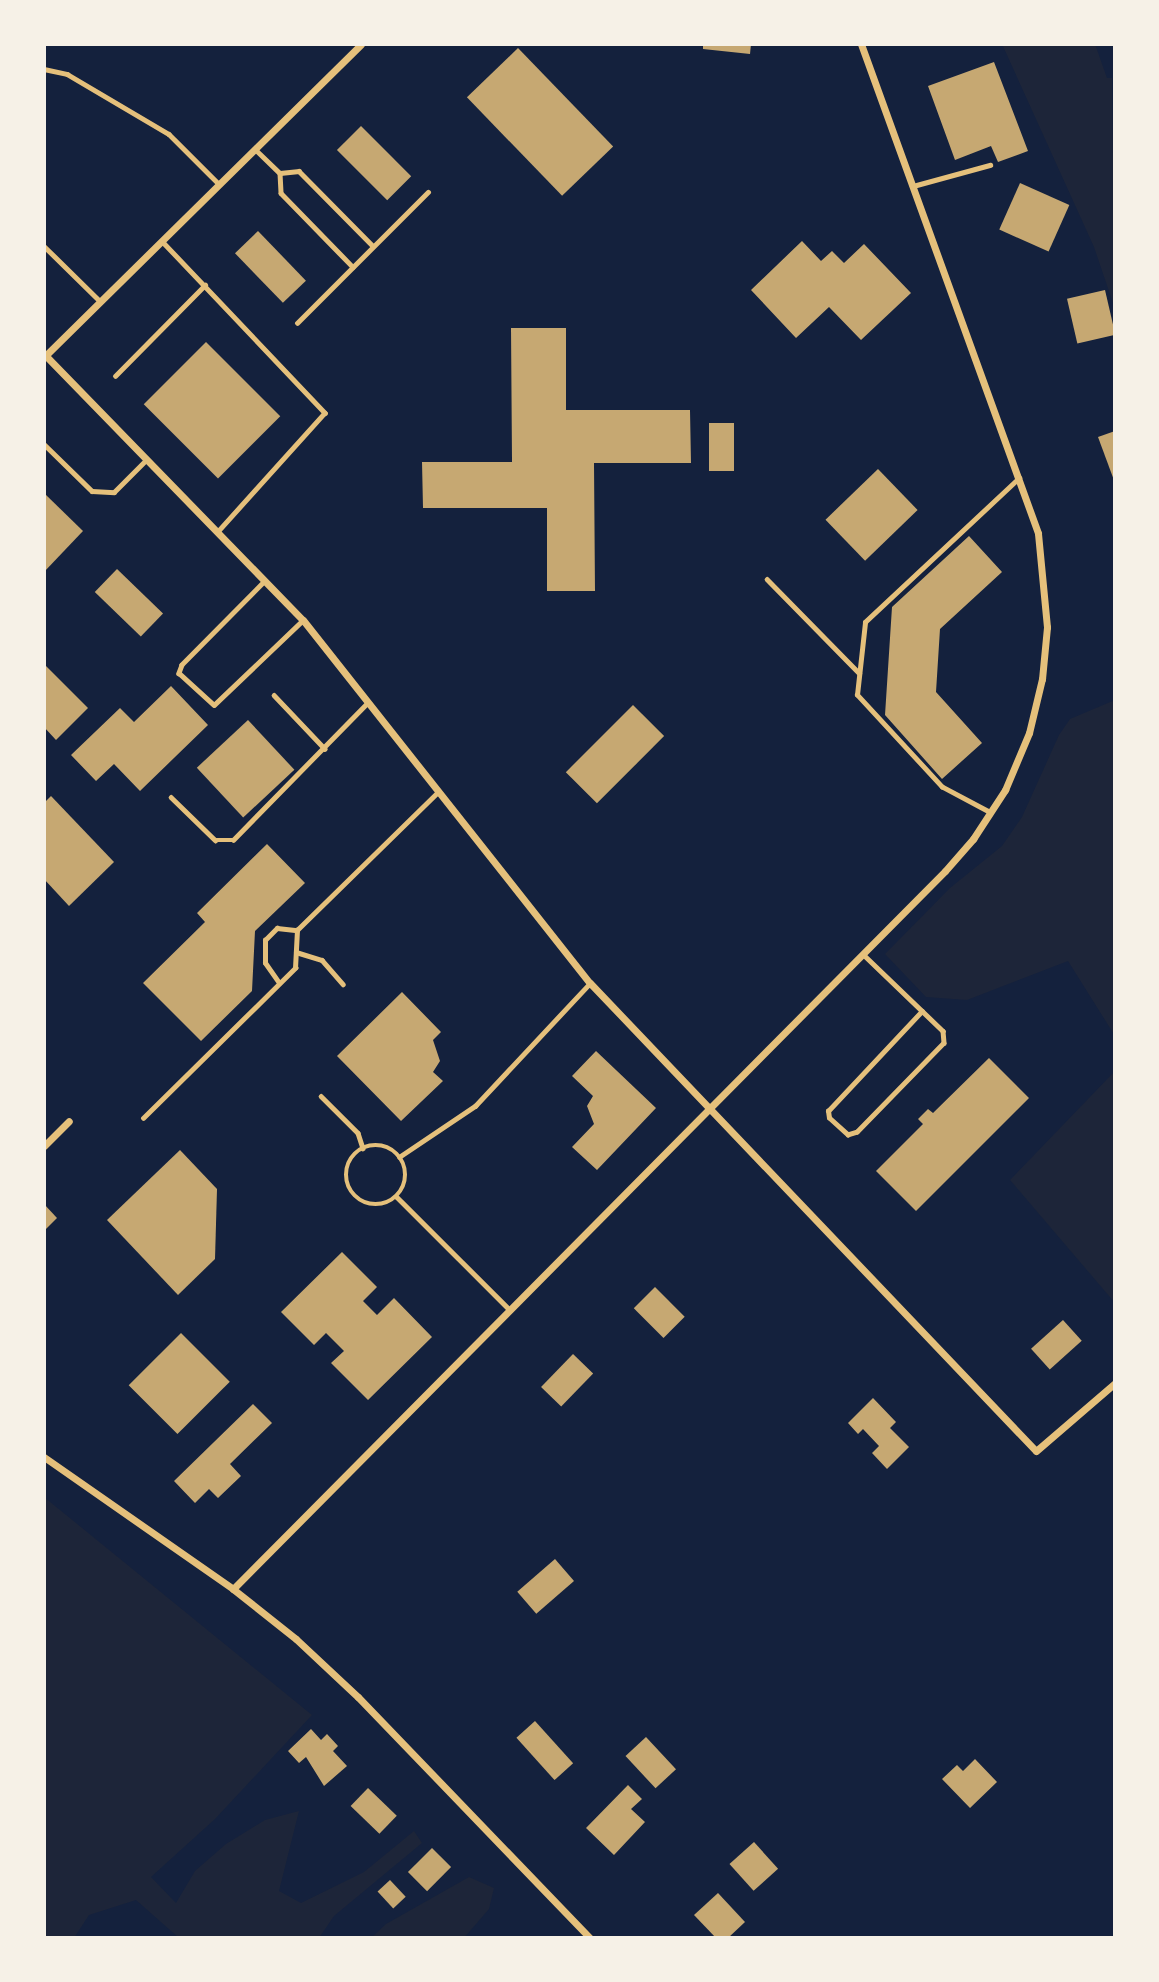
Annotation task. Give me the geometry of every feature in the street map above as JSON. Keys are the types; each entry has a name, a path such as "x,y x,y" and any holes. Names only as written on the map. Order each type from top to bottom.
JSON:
{"street":[{"path":"361,44 45,357 303,620 590,983 1036,1451 1115,1383"},
{"path":"233,1589 945,871 1005,790 1029,733 1042,679 1047,626 1038,533 1020,477 861,44"},
{"path":"44,1146 69,1121"},
{"path":"44,1457 233,1589 358,1696 590,1938"}],"lane":[{"path":"44,69 67,74 169,134 219,184"},
{"path":"255,149 280,173 281,193 353,267"},
{"path":"913,186 990,165"},
{"path":"280,173 299,171 373,246"},
{"path":"297,323 428,192"},
{"path":"162,241 325,413 218,532"},
{"path":"44,246 100,302"},
{"path":"115,376 205,285"},
{"path":"44,444 92,491 114,492 147,459"},
{"path":"989,812 942,787 858,695 865,622 1020,477"},
{"path":"766,579 860,674"},
{"path":"265,580 182,664 180,673 214,705 303,620"},
{"path":"274,695 326,749"},
{"path":"171,797 215,840 233,840 326,749 367,703"},
{"path":"143,1118 295,968 296,930 438,792"},
{"path":"279,983 265,963 265,940 277,928 296,930"},
{"path":"296,952 322,960 343,984"},
{"path":"862,953 943,1031 943,1043 857,1132 848,1135 829,1118 828,1111 922,1011"},
{"path":"400,1157 475,1106 590,983"},
{"path":"321,1096 358,1133 363,1148"},
{"path":"386,1147 400,1157 406,1179 397,1197 379,1206 352,1195 346,1167 363,1148 386,1147"},
{"path":"397,1197 511,1310"}],"shaded area":[{"path":"1002,44 1095,44 1107,78 1112,78 1115,309 1094,247"},
{"path":"1115,700 1115,1036 1068,961 967,1000 926,997 885,954 950,888 1002,846 1022,817 1059,735 1070,719"},
{"path":"1115,1071 1115,1303 1010,1180"},
{"path":"44,1497 312,1715 215,1819 151,1877 176,1903 195,1871 226,1844 265,1820 299,1811 279,1891 301,1903 364,1872 414,1831 422,1843 334,1916 319,1938 179,1938 136,1900 89,1915 74,1938 44,1938"},
{"path":"469,1877 494,1888 489,1909 464,1938 371,1938 386,1924"}],"building":[{"path":"703,44 751,44 750,54 703,49"},
{"path":"518,48 613,147 562,196 467,97"},
{"path":"994,62 1028,151 998,162 991,146 955,160 928,86"},
{"path":"361,126 411,176 387,200 337,150"},
{"path":"1020,183 1069,205 1049,252 999,230"},
{"path":"258,231 306,281 283,303 235,253"},
{"path":"802,241 821,261 832,251 844,263 864,244 911,293 861,340 829,307 796,338 751,290"},
{"path":"1105,290 1115,335 1077,344 1067,299"},
{"path":"511,328 566,328 566,410 690,410 691,463 594,463 595,591 547,591 547,508 423,508 422,462 512,462"},
{"path":"206,342 280,416 218,478 144,404"},
{"path":"709,423 734,423 734,471 709,471"},
{"path":"1115,431 1115,483 1098,437"},
{"path":"878,469 918,510 865,561 825,520"},
{"path":"44,493 83,531 44,572"},
{"path":"969,536 1002,572 940,629 936,692 982,743 942,779 885,715 892,607"},
{"path":"117,569 163,613 141,636 95,592"},
{"path":"44,664 88,708 56,740 44,727"},
{"path":"171,686 208,725 140,791 114,764 96,781 71,755 120,708 134,722"},
{"path":"633,705 664,736 597,803 566,772"},
{"path":"248,720 294,770 243,817 197,768"},
{"path":"51,796 114,862 69,906 44,879 44,803"},
{"path":"267,844 305,883 255,931 252,991 201,1041 143,983 205,922 197,913"},
{"path":"402,992 441,1032 433,1040 440,1061 433,1072 443,1081 401,1121 337,1056"},
{"path":"596,1051 656,1108 597,1170 572,1147 594,1124 587,1106 593,1096 572,1076"},
{"path":"989,1058 1029,1098 916,1211 876,1171 923,1124 918,1119 928,1109 933,1113"},
{"path":"180,1150 217,1189 215,1259 178,1295 107,1220"},
{"path":"44,1204 57,1218 44,1231"},
{"path":"342,1252 377,1287 363,1301 377,1315 394,1298 432,1337 368,1400 331,1363 344,1351 326,1333 314,1345 281,1312"},
{"path":"655,1287 685,1317 663,1338 634,1308"},
{"path":"1063,1320 1082,1341 1050,1370 1031,1349"},
{"path":"181,1333 230,1382 177,1434 129,1385"},
{"path":"573,1354 593,1373 561,1407 541,1387"},
{"path":"873,1398 896,1422 890,1428 909,1447 887,1469 872,1453 879,1446 863,1429 858,1434 848,1423"},
{"path":"253,1404 272,1423 230,1464 241,1476 218,1498 209,1489 195,1503 174,1481"},
{"path":"555,1559 574,1581 536,1614 517,1592"},
{"path":"535,1721 573,1763 555,1780 516,1738"},
{"path":"311,1729 321,1740 327,1734 338,1746 333,1751 347,1766 324,1786 306,1757 299,1763 288,1751"},
{"path":"646,1737 676,1769 656,1788 626,1756"},
{"path":"975,1759 997,1782 970,1808 942,1779 957,1765 963,1771"},
{"path":"628,1785 642,1799 631,1809 645,1822 614,1855 586,1828"},
{"path":"368,1788 397,1816 379,1834 351,1806"},
{"path":"754,1842 778,1869 754,1891 729,1864"},
{"path":"432,1848 451,1867 427,1891 408,1872"},
{"path":"390,1880 406,1897 393,1908 378,1892"},
{"path":"718,1893 745,1922 728,1938 716,1938 694,1915"}]}
